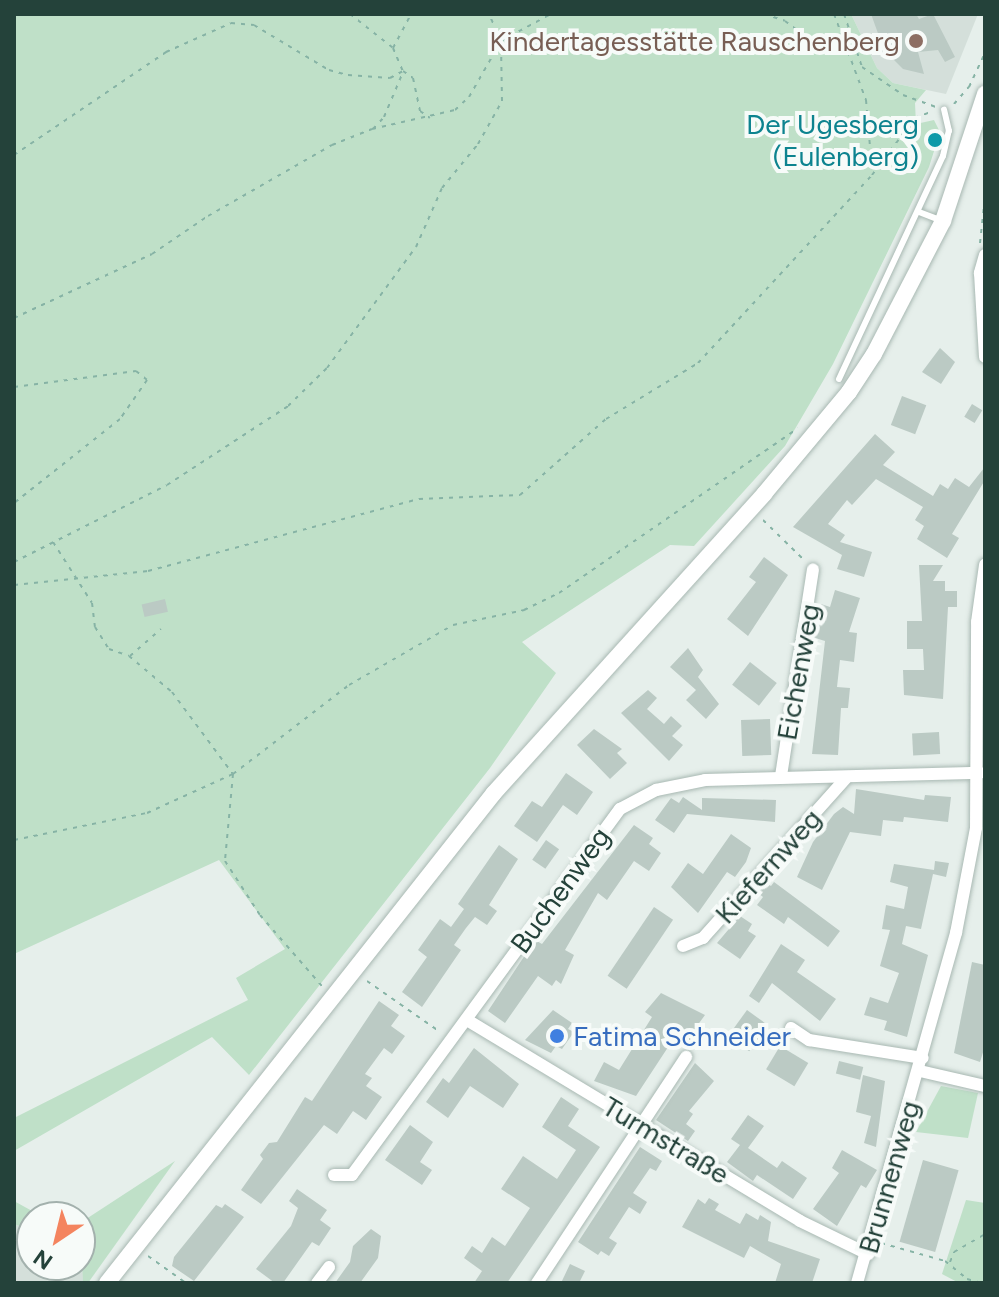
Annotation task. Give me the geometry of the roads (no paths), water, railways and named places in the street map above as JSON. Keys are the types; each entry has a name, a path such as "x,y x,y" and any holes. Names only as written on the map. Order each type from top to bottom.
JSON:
{"main road":[{"path":"107,1283 351,969 548,730 751,508 874,354 943,221 985,94"}],"street":[{"path":"985,255 980,273 985,357"},
{"name":"Brunnenweg","path":"857,1283 872,1240 956,933 976,828 980,773 977,622 985,565"},
{"name":"Eichenweg","path":"781,776 813,569"},
{"name":"Buchenweg","path":"334,1175 352,1175 467,1020 587,848 620,809 656,790 705,780 980,773"},
{"name":"Kiefernweg","path":"683,946 703,938 847,777"},
{"name":"Turmstraße","path":"467,1020 800,1221 868,1254"},
{"path":"791,1028 809,1040 921,1064 985,1086"},
{"path":"537,1283 686,1057"},
{"path":"317,1283 329,1267"}],"lane":[{"path":"839,379 919,212 947,144 944,110"},
{"path":"919,212 943,221"}],"place":[{"name":"Kindertagesstätte Rauschenberg","path":"916,41"},
{"name":"Der Ugesberg (Eulenberg)","path":"935,140"},
{"name":"Fatima Schneider","path":"557,1036"}]}
